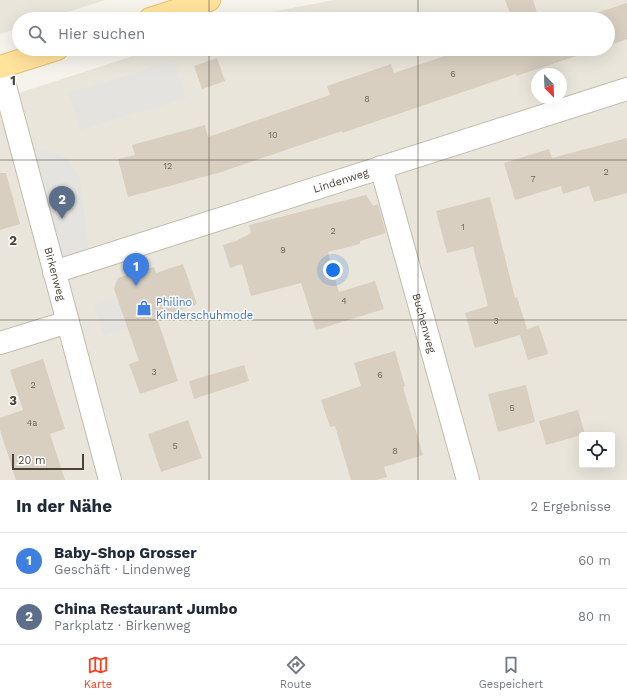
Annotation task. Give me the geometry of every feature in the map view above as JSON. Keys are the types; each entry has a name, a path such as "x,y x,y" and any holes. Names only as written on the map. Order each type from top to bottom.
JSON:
{"main road":[{"path":"172,12 209,0"},
{"path":"0,67 35,56"}],"street":[{"name":"Birkenweg","path":"0,67 110,480"},
{"name":"Lindenweg","path":"54,272 627,89"},
{"name":"Buchenweg","path":"381,167 468,480"},
{"path":"0,343 68,322"}],"shaded area":[{"path":"0,0 105,0 68,12 12,12 12,30 0,34"},
{"path":"334,0 627,0 627,480 0,480 0,99 133,56 615,56 615,12 271,12"},
{"path":"174,61 186,98 80,130 68,93"},
{"path":"20,145 50,151 66,158 80,178 90,260 54,272"},
{"path":"117,298 127,328 104,336 94,305"}],"building":[{"path":"505,0 533,0 537,12 509,12"},
{"path":"627,3 627,39 615,43 615,12 599,12"},
{"path":"445,56 577,56 540,68 531,68 531,71 516,76 516,74 218,173 128,197 118,159 135,155 132,145 205,125 208,137 330,95 327,86 391,64 394,73"},
{"path":"217,58 225,81 202,89 194,66"},
{"path":"627,138 627,193 594,202 589,186 563,194 561,186 515,200 504,163 549,149 552,158"},
{"path":"0,173 6,173 20,224 0,230"},
{"path":"366,195 373,206 378,204 386,233 360,241 360,244 328,252 339,292 375,281 384,309 316,330 301,283 251,296 242,264 230,268 223,245 236,241 251,233 249,225"},
{"path":"490,197 515,298 517,297 527,329 539,325 548,354 528,360 520,335 475,348 465,313 488,306 473,247 447,253 436,211"},
{"path":"183,264 197,304 157,318 178,381 140,394 129,364 139,361 114,289 118,278 154,267 156,273"},
{"path":"395,351 405,386 403,387 423,455 384,467 387,477 376,480 351,480 335,426 330,427 321,400 361,386 354,363"},
{"path":"43,359 65,429 50,434 65,480 16,480 0,430 0,418 23,410 10,370"},
{"path":"244,365 249,381 194,399 189,381"},
{"path":"526,385 535,422 498,432 488,394"},
{"path":"578,410 584,432 579,432 579,436 546,445 539,421"},
{"path":"188,420 202,458 161,472 148,434"}],"place":[{"name":"China Restaurant Jumbo","path":"62,219"},
{"name":"Baby-Shop Grosser","path":"136,286"},
{"name":"Philino Kinderschuhmode","path":"144,308"}]}
